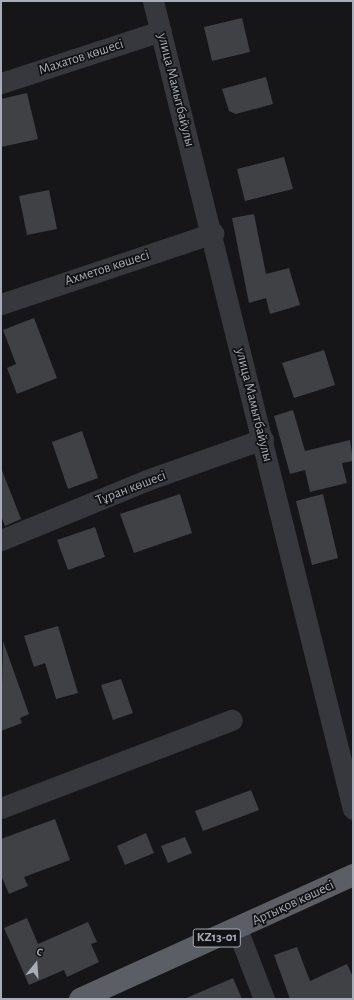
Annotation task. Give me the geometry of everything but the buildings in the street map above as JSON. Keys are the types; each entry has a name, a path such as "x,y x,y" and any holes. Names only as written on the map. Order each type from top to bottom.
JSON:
{"highway":[{"name":"Артықов көшесі","path":"80,999 353,875"}],"street":[{"name":"улица Мамытбайулы","path":"153,1 213,233 353,809"},
{"name":"Махатов көшесі","path":"1,83 161,31"},
{"name":"Ахметов көшесі","path":"1,304 213,233"},
{"name":"Тұран көшесі","path":"1,540 147,480 263,439"},
{"path":"1,808 232,720"},
{"path":"237,929 264,999"}]}
